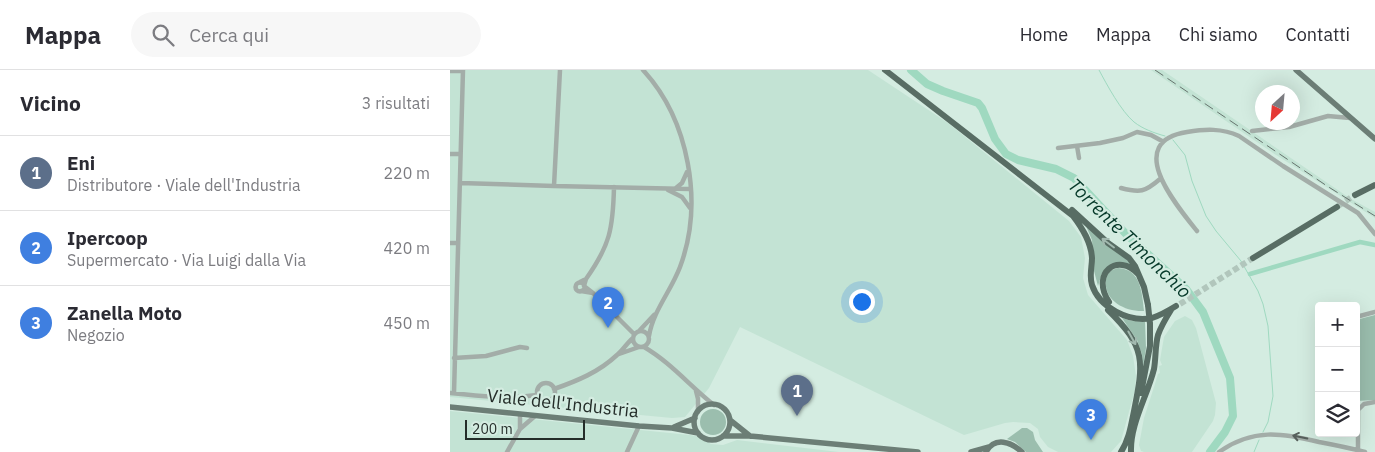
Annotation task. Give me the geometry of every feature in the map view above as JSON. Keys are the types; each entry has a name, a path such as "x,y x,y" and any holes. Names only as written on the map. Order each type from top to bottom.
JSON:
{"highway":[{"path":"885,70 1065,208 1079,224 1088,240 1092,258 1093,286 1102,303 1128,331 1139,355 1141,377 1129,441 1131,452"},
{"path":"1031,183 1076,213 1098,235 1129,258 1140,277 1148,305 1150,346 1148,363 1129,441"},
{"path":"1355,195 1375,185"},
{"path":"1253,258 1336,207"},
{"path":"1109,302 1104,294 1102,281 1109,269 1122,265 1135,271 1140,277"},
{"path":"1091,267 1098,289 1109,302 1125,311 1135,314 1155,313 1176,306"},
{"path":"1093,286 1108,306 1134,318 1150,318 1176,306"},
{"path":"1121,452 1129,441 1154,371 1161,326 1176,306"}],"main road":[{"path":"1296,70 1375,139"},
{"path":"698,433 695,426 695,418 698,412 705,406 714,404 726,411 730,420 730,426 724,436"},
{"name":"Viale dell'Industria","path":"450,407 672,428 698,433 710,440 724,436 750,436 918,452"},
{"name":"Viale dell'Industria","path":"672,428 695,418"},
{"path":"730,420 750,436"},
{"path":"971,452 988,450 998,442 1013,445 1022,452"}],"street":[{"path":"554,186 560,70"},
{"path":"554,388 576,381 598,370 618,355 657,312 672,287 681,266 688,236 690,209 690,189 683,142 679,129 653,81 643,70"},
{"path":"450,71 463,71 452,393 502,398 537,395 543,401 549,401 555,394 554,388 548,383 542,384 538,387 537,395"},
{"path":"1252,131 1289,127 1328,116 1350,118"},
{"path":"1197,232 1184,216 1160,179 1156,152 1165,139 1181,132 1206,128 1226,131 1239,136 1358,213 1375,234"},
{"path":"1058,148 1113,140 1137,132 1165,139"},
{"path":"1078,146 1079,158"},
{"path":"450,154 460,154"},
{"path":"675,188 682,183 688,170"},
{"path":"1121,188 1136,192 1146,190 1160,179"},
{"path":"460,183 690,189"},
{"path":"581,291 583,290 582,284 603,254 608,242 613,213 614,188"},
{"path":"664,188 678,194 690,209"},
{"path":"450,243 458,243"},
{"path":"593,293 576,290 576,284 582,284 593,293 634,336 634,342 657,354"},
{"path":"618,355 641,347 649,339 657,312"},
{"path":"1360,316 1375,312"},
{"path":"640,330 644,331 657,354 695,390 714,404"},
{"path":"454,358 486,356 520,347 527,348"},
{"path":"695,390 698,399 698,412"},
{"path":"1360,405 1375,402"},
{"path":"508,452 520,429 522,419 520,414"},
{"path":"520,429 536,416"},
{"path":"627,452 639,426"},
{"path":"1220,452 1234,443 1249,437 1270,434 1292,436 1365,452"},
{"path":"1358,437 1358,450"}],"shaded area":[{"path":"450,70 868,70 948,123 1069,221 1081,237 1085,258 1083,278 1088,295 1127,340 1133,356 1136,376 1135,390 1121,441 1111,452 1058,452 1048,447 1040,437 1038,429 1030,423 1013,422 964,435 740,327 709,388 685,417 672,418 450,397"},
{"path":"1151,70 1162,70 1351,199 1375,212 1375,218 1273,153"},
{"path":"1086,226 1123,256 1132,266 1121,263 1102,273 1098,286 1094,271 1092,240"},
{"path":"1118,268 1126,269 1136,277 1141,290 1144,311 1128,309 1110,297 1106,283 1107,275 1112,270"},
{"path":"1375,315 1375,400 1360,401 1360,319"},
{"path":"1185,316 1192,320 1196,328 1216,403 1215,415 1192,452 1144,452 1141,451 1139,445 1144,418 1158,374 1160,373 1159,366 1162,365 1160,360 1164,337 1175,321"},
{"path":"1122,318 1145,322 1146,348 1143,366 1142,354 1137,340"},
{"path":"713,409 722,413 726,422 722,431 713,435 704,431 700,422 704,413"},
{"path":"450,411 690,435 700,437 711,444 723,445 737,440 839,452 450,452"},
{"path":"1022,428 1027,428 1033,432 1035,440 1043,452 1026,452 1015,442 1007,439"}],"waterway":[{"name":"Torrente Timonchio","path":"911,70 927,84 978,103 995,139 1006,154 1018,160 1056,169 1074,178 1126,234 1186,289 1203,312 1230,378 1233,416 1225,432 1210,452"},
{"path":"1099,70 1129,117 1145,129 1165,136"},
{"path":"1173,140 1185,155 1192,181 1206,216 1241,261 1263,304 1268,326 1273,396 1268,422 1263,432"},
{"path":"1250,274 1360,242 1375,245"},
{"path":"1254,452 1259,440"}],"tunnel":[{"path":"1338,206 1355,195"},
{"path":"1180,304 1253,258"}],"railway":[{"path":"1155,70 1327,186 1375,216"}],"place":[{"name":"Ipercoop","path":"608,328"},
{"name":"Eni","path":"797,416"},
{"name":"Zanella Moto","path":"1091,440"}]}
